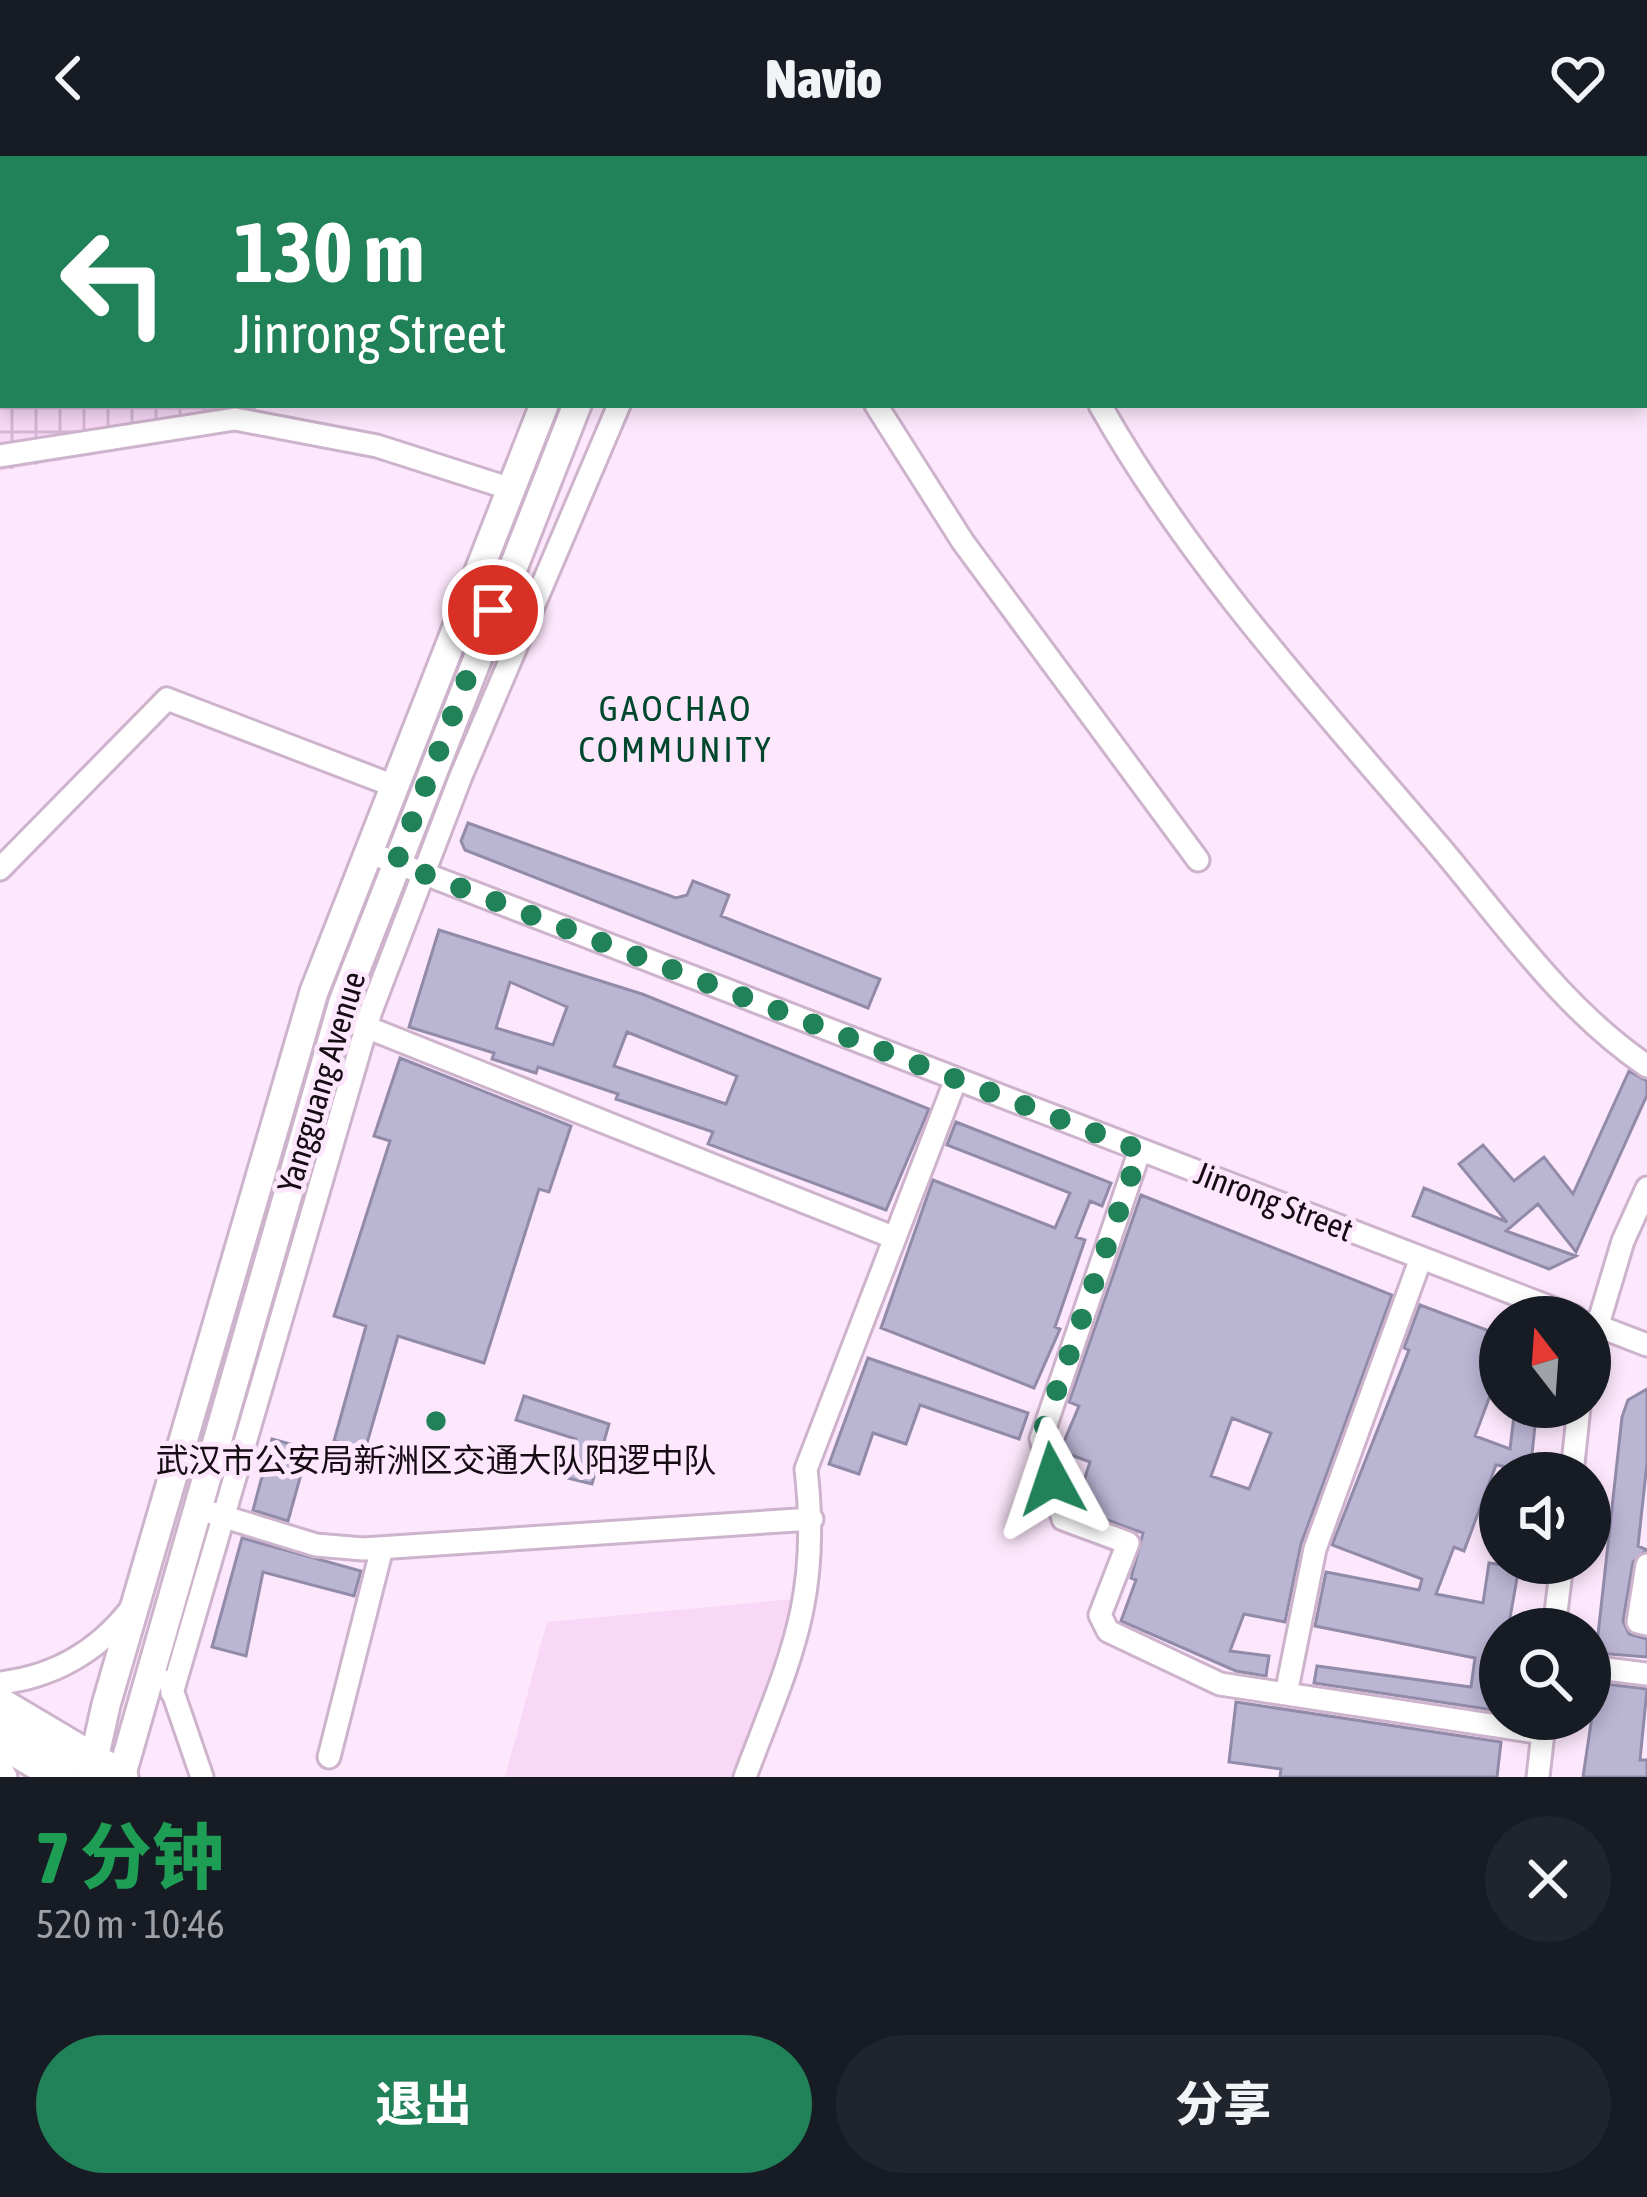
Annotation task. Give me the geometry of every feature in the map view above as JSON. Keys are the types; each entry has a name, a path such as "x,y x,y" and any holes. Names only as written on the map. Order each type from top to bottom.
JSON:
{"highway":[{"path":"0,1705 101,1771"},
{"path":"0,1740 62,1777"}],"main road":[{"name":"Yangguang Avenue","path":"101,1771 137,1600 314,992 543,408"},
{"name":"Yangguang Avenue","path":"101,1771 161,1624 339,1016 576,408"}],"street":[{"path":"172,1694 366,1027 423,873 618,408"},
{"path":"877,408 963,542 1198,860"},
{"path":"1102,408 1180,531 1348,740 1588,1022 1647,1066"},
{"path":"0,456 235,419 377,446 508,488"},
{"path":"0,869 167,699 394,786"},
{"name":"Jinrong Street","path":"368,852 1520,1296"},
{"path":"339,1016 895,1238"},
{"path":"745,1777 804,1623 812,1519 806,1469 956,1078"},
{"path":"1140,1150 1040,1439 1063,1520 1128,1543 1100,1615 1108,1631 1220,1684 1479,1718"},
{"path":"1604,1296 1647,1188"},
{"path":"1286,1694 1315,1550 1421,1258"},
{"path":"1611,1331 1647,1345"},
{"path":"194,1508 316,1545 382,1548 812,1519"},
{"path":"328,1757 382,1548"},
{"path":"1647,1565 1638,1622 1647,1624"},
{"path":"0,1683 46,1674 82,1655 112,1631 137,1600"},
{"path":"161,1624 172,1694 202,1777"},
{"path":"1611,1670 1647,1674"},
{"path":"1538,1777 1542,1740"},
{"path":"0,1767 6,1777"}],"shaded area":[{"path":"0,408 256,408 248,427 0,471"},
{"path":"795,1599 734,1777 505,1777 547,1622"}],"building":[{"path":"468,823 676,898 687,895 693,881 729,895 721,916 880,979 868,1008 465,850 461,841"},
{"path":"439,930 642,994 929,1109 886,1210 708,1144 713,1132 616,1099 618,1094 538,1067 536,1073 492,1059 494,1053 409,1027","holes":["510,982 567,1007 553,1045 496,1028","627,1032 737,1076 726,1104 614,1066"]},
{"path":"400,1058 571,1126 549,1192 539,1189 484,1363 398,1336 365,1450 334,1441 366,1326 334,1316 390,1141 374,1136"},
{"path":"1629,1071 1647,1081 1647,1095 1576,1252 1538,1204 1506,1231 1576,1256 1549,1269 1413,1216 1424,1188 1507,1222 1459,1164 1483,1145 1514,1181 1544,1157 1573,1194"},
{"path":"956,1122 1111,1183 1102,1206 1090,1201 1076,1237 1085,1240 1055,1327 1060,1329 1034,1388 881,1328 933,1180 1055,1228 1070,1193 947,1145"},
{"path":"1141,1195 1392,1295 1301,1544 1285,1622 1244,1614 1230,1651 1269,1656 1266,1676 1236,1671 1121,1621 1136,1580 1131,1578 1143,1533 1075,1508 1090,1462 1060,1451 1079,1406 1069,1402","holes":["1232,1418 1271,1433 1249,1489 1211,1476"]},
{"path":"1420,1305 1479,1327 1479,1425 1475,1436 1510,1449 1512,1428 1535,1428 1532,1452 1479,1452 1479,1511 1464,1551 1454,1547 1436,1594 1483,1603 1486,1584 1516,1584 1512,1608 1479,1608 1479,1708 1314,1683 1317,1666 1471,1687 1475,1658 1315,1626 1326,1572 1419,1590 1422,1579 1332,1545 1409,1350 1404,1348"},
{"path":"868,1358 1028,1413 1019,1439 920,1405 906,1444 873,1433 859,1474 829,1464"},
{"path":"1647,1389 1647,1463 1638,1546 1647,1550 1633,1562 1623,1621 1629,1634 1647,1639 1647,1657 1611,1654 1611,1608 1601,1608 1604,1584 1611,1584 1611,1517 1628,1400"},
{"path":"524,1396 609,1424 592,1484 567,1478 576,1439 516,1420"},
{"path":"272,1439 308,1449 288,1521 253,1510"},
{"path":"242,1538 361,1571 354,1596 263,1572 246,1656 212,1647"},
{"path":"1611,1685 1647,1689 1640,1760 1647,1760 1647,1777 1583,1777 1589,1740 1611,1740"},
{"path":"1236,1702 1501,1742 1497,1777 1280,1777 1281,1769 1229,1762"}],"place":[{"name":"武汉市公安局新洲区交通大队阳逻中队","path":"436,1421"}],"district":[{"name":"GAOCHAO COMMUNITY","path":"676,728"}],"route":[{"path":"493,610 396,863 1140,1150 1040,1439 1052,1479"}]}
